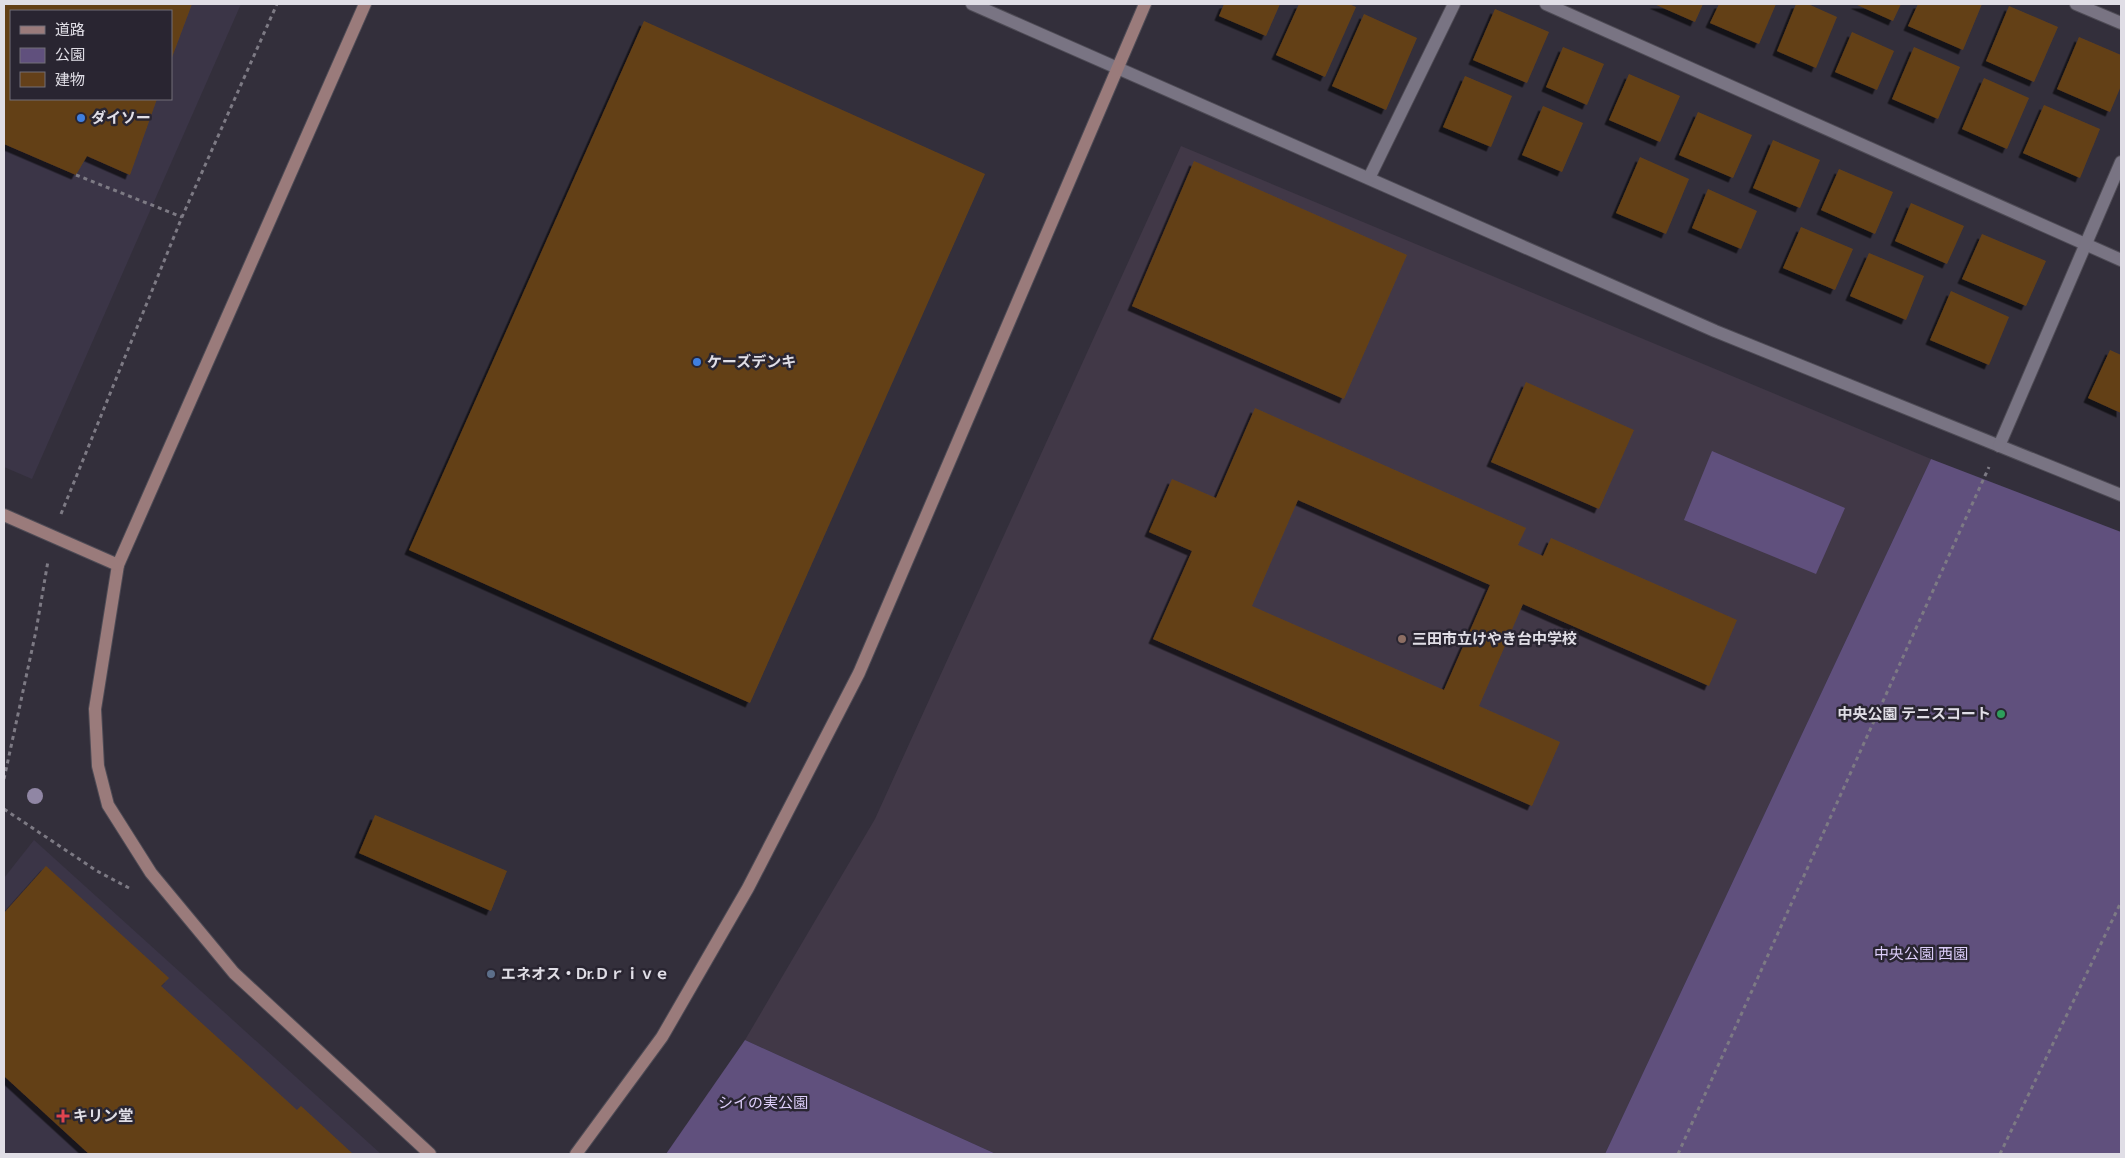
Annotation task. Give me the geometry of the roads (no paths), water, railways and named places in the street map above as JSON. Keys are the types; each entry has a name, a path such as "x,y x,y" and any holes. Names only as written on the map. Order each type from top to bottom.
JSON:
{"street":[{"path":"365,4 118,565 96,709 98,766 108,805 151,873 234,973 430,1154"},
{"path":"972,4 1715,331 2121,495"},
{"path":"576,1154 662,1038 748,888 858,673 1145,4"},
{"path":"1369,178 1454,4"},
{"path":"1546,4 2121,260"},
{"path":"2076,4 2121,23"},
{"path":"1999,446 2121,162"},
{"path":"4,515 118,565"}],"place":[{"name":"ダイソー","path":"81,118"},
{"name":"ケーズデンキ","path":"697,362"},
{"name":"三田市立けやき台中学校","path":"1402,639"},
{"name":"中央公園 テニスコート","path":"2001,714"},
{"name":"エネオス・Dr.Ｄｒｉｖｅ","path":"491,974"},
{"name":"キリン堂","path":"63,1116"}],"park label":[{"name":"中央公園 西園","path":"1921,954"},
{"name":"シイの実公園","path":"763,1103"}]}
